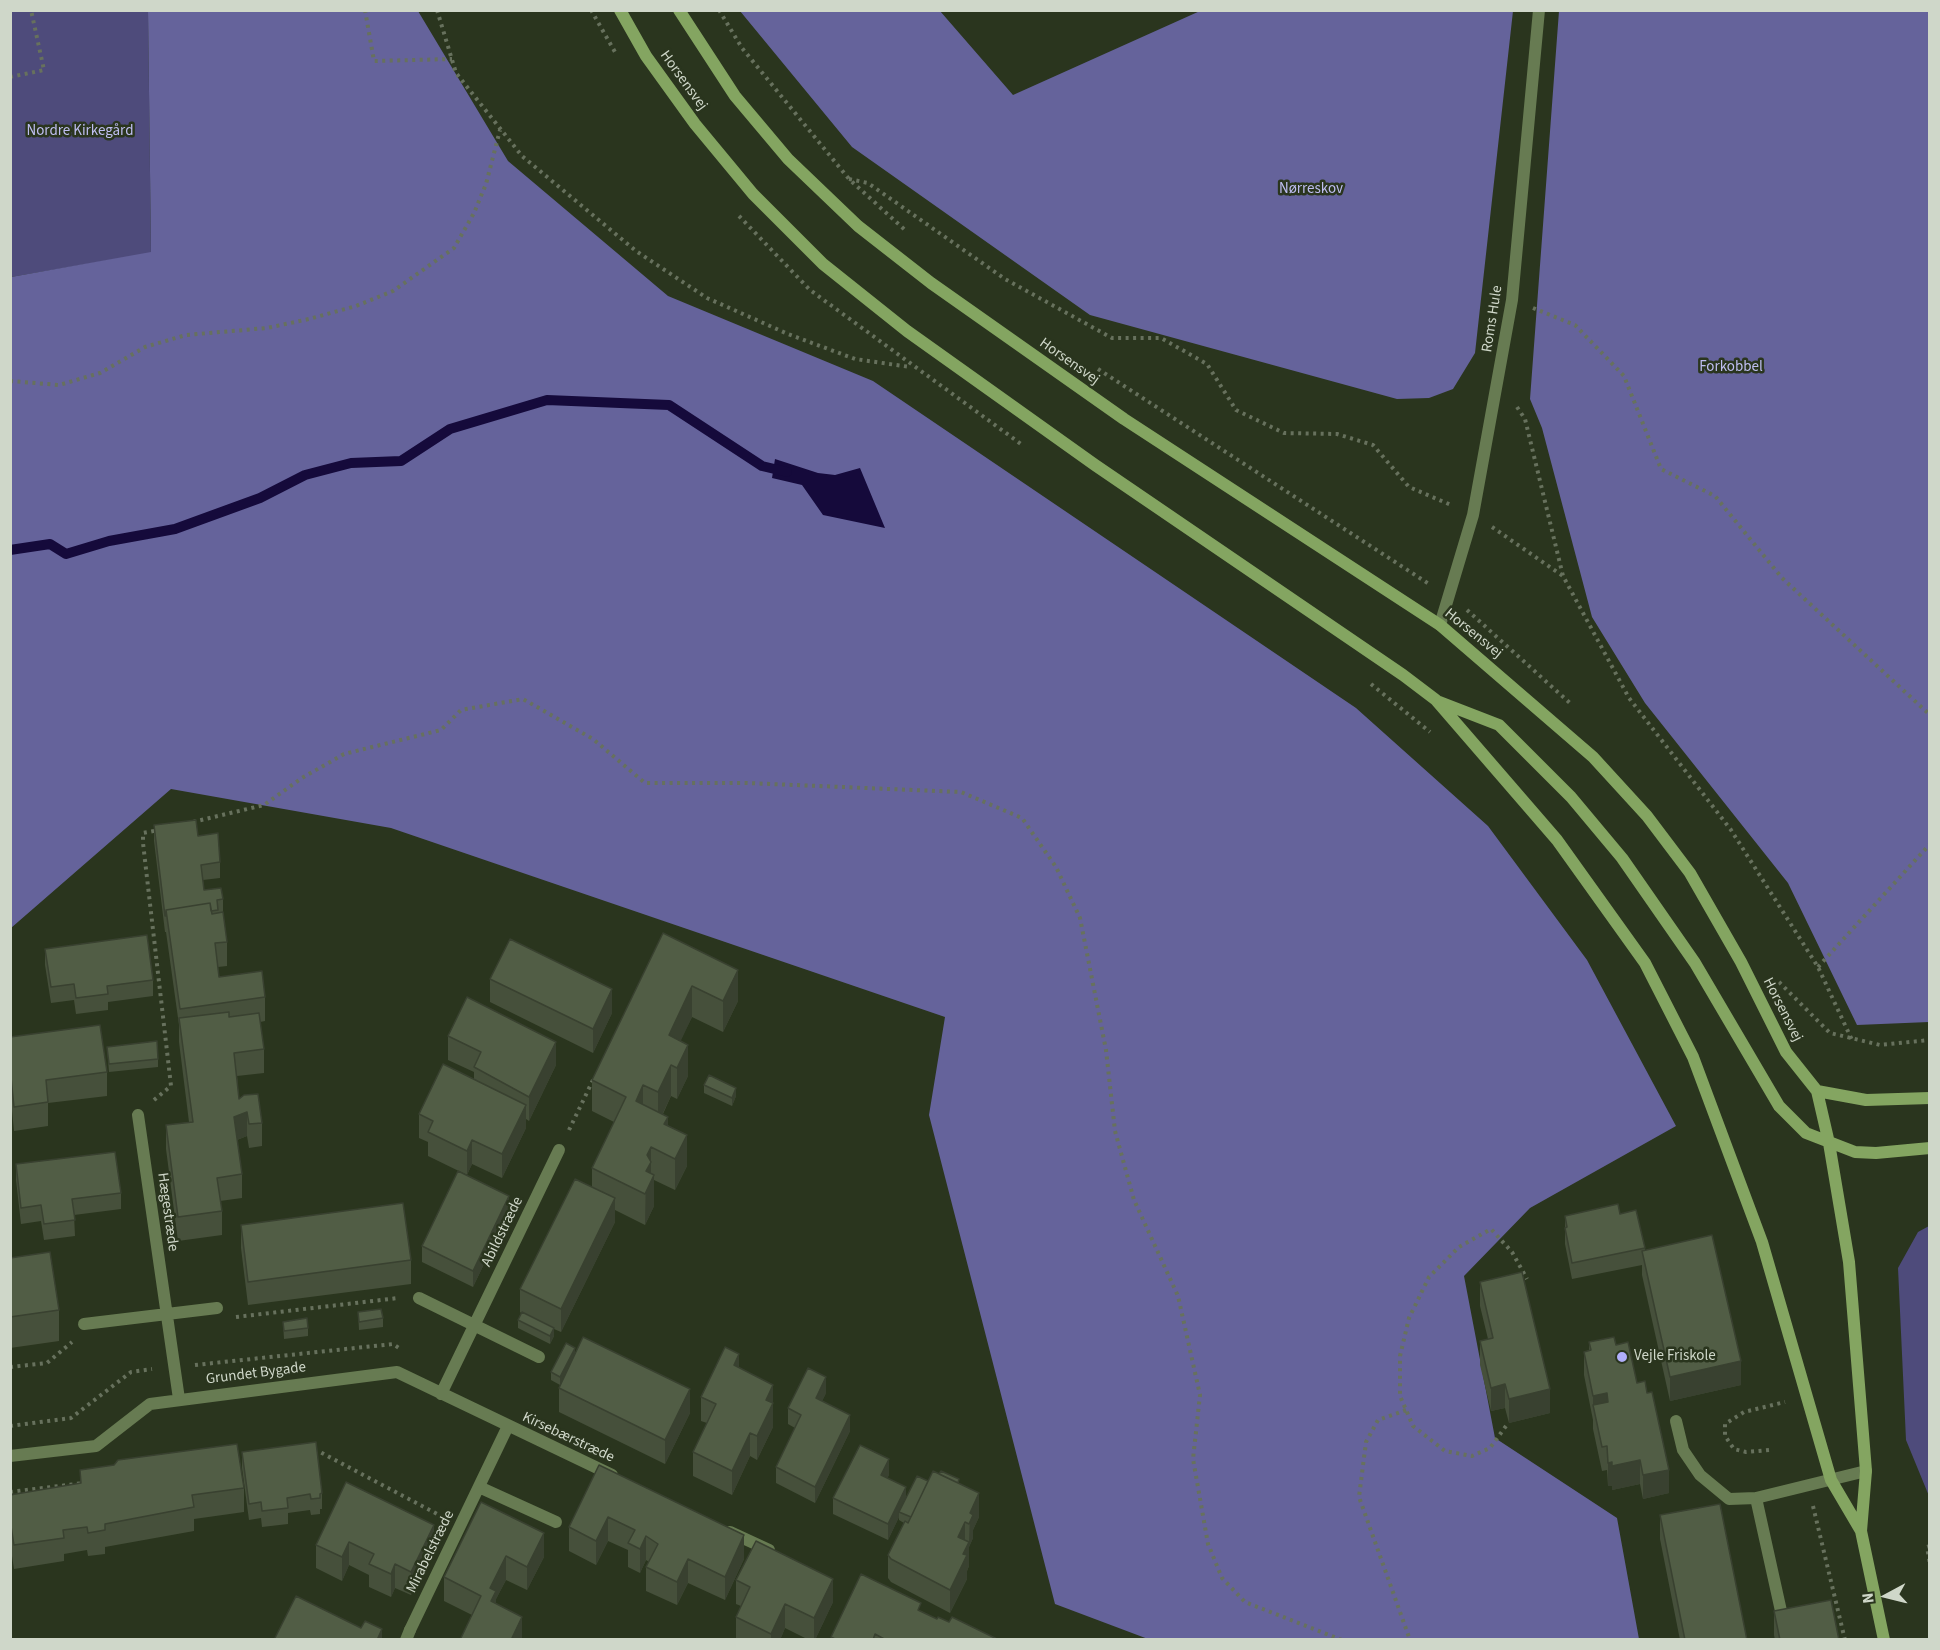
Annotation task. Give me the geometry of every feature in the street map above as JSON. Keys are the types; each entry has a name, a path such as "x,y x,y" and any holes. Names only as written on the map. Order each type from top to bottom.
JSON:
{"main road":[{"name":"Horsensvej","path":"620,10 646,56 695,124 753,194 823,264 907,331 1031,420 1436,700 1557,840 1645,963 1693,1057 1762,1242 1831,1480 1862,1531"},
{"name":"Horsensvej","path":"679,10 735,96 788,159 858,226 931,283 1124,419 1440,625 1593,757 1647,816 1690,873 1741,962 1786,1052 1817,1091 1829,1143 1849,1262 1866,1471 1862,1531 1884,1640"},
{"path":"1436,700 1499,725 1571,798 1622,858 1695,963 1779,1106 1806,1133 1855,1152 1876,1154 1929,1148"},
{"path":"1817,1091 1866,1100 1929,1098"}],"street":[{"name":"Roms Hule","path":"1440,625 1473,514 1512,300 1539,10"},
{"name":"Hægestræde","path":"138,1115 179,1399"},
{"name":"Abildstræde","path":"441,1394 560,1150"},
{"path":"419,1298 539,1357"},
{"path":"84,1324 217,1308"},
{"name":"Grundet Bygade","path":"10,1456 96,1446 150,1404 397,1372 508,1426"},
{"path":"1676,1421 1683,1450 1700,1475 1729,1499 1756,1498 1866,1471"},
{"name":"Kirsebærstræde","path":"508,1426 627,1483"},
{"name":"Mirabelstræde","path":"408,1635 508,1426"},
{"path":"479,1487 556,1522"},
{"path":"1756,1498 1781,1611"},
{"path":"713,1524 778,1554"}],"path":[{"path":"10,77 44,70 31,10"},
{"path":"364,10 374,61 452,59"},
{"path":"437,10 456,73 522,156 636,251 707,298 788,334 855,359 912,367 1029,449"},
{"path":"719,10 742,48 849,179 868,183 1005,279 1112,338 1161,339 1207,364 1236,410 1284,433 1337,434 1373,445 1409,487 1473,514 1563,576"},
{"path":"10,381 59,385 100,373 145,347 186,335 267,328 356,306 393,291 454,248 482,194 501,129"},
{"path":"1512,300 1575,324 1624,376 1661,469 1715,496 1782,578 1929,715"},
{"path":"1498,379 1525,419 1563,576 1629,698 1731,830 1818,967 1852,1041 1880,1045 1929,1041"},
{"path":"1362,677 1432,734"},
{"path":"187,823 264,805 302,778 344,754 441,730 461,710 523,699 592,739 645,783 737,783 961,792 1022,818 1056,867 1080,918 1106,1050 1115,1131 1134,1200 1178,1296 1200,1395 1193,1459 1208,1544 1222,1578 1245,1602 1342,1640"},
{"path":"138,1115 171,1086 143,843 143,833 165,828"},
{"path":"1818,967 1929,844"},
{"path":"560,1150 598,1068"},
{"path":"1506,1426 1490,1448 1473,1456 1445,1451 1413,1426 1400,1396 1400,1356 1409,1318 1429,1277 1459,1247 1491,1229 1512,1252 1527,1280"},
{"path":"217,1308 234,1318 402,1297 419,1298"},
{"path":"10,1367 47,1363 72,1343 84,1324"},
{"path":"1782,1391 1787,1409"},
{"path":"1769,1450 1746,1452 1734,1449 1725,1436 1725,1424 1744,1412 1785,1402"},
{"path":"1406,1410 1378,1420 1366,1443 1359,1497 1410,1640"},
{"path":"308,1453 320,1452 460,1526"},
{"path":"10,1492 91,1482"},
{"path":"1808,1486 1845,1640"},
{"path":"1928,1546 1929,1564"}],"green space":[{"name":"Nordre Kirkegård","path":"11,11 148,11 151,253 11,277"},
{"path":"148,11 418,11 508,161 668,296 873,381 1356,708 1488,826 1587,960 1676,1126 1530,1208 1464,1276 1495,1438 1617,1518 1639,1639 1148,1639 1055,1604 929,1115 945,1017 391,828 171,789 11,928 11,277 151,252"},
{"name":"Nørreskov","path":"740,11 940,11 1013,95 1200,11 1513,11 1475,353 1453,389 1429,398 1397,399 1090,315 852,147"},
{"name":"Forkobbel","path":"1559,11 1929,11 1929,1022 1857,1025 1788,883 1645,703 1592,617 1542,428 1530,399"},
{"path":"1929,1226 1929,1496 1906,1440 1898,1268 1918,1232"}],"shaded area":[{"path":"775,459 818,473 835,475 860,468 885,528 823,515 802,485 772,478"}],"building":[{"path":"196,820 198,836 218,833 220,862 201,865 204,890 221,888 223,899 217,900 218,910 211,911 210,903 166,910 165,916 154,825"},
{"path":"210,903 212,914 223,912 227,942 215,943 219,977 262,971 265,997 180,1009 166,910"},
{"path":"663,933 738,970 723,1001 692,986 669,1035 688,1045 677,1068 671,1065 658,1092 643,1085 636,1101 668,1117 664,1124 687,1135 675,1159 651,1147 647,1155 651,1162 646,1171 654,1175 645,1194 592,1168 626,1097 592,1080"},
{"path":"147,935 153,980 107,986 108,994 76,998 74,984 51,987 45,949"},
{"path":"510,939 612,989 593,1029 490,979"},
{"path":"467,997 556,1042 529,1097 474,1067 481,1052 448,1036"},
{"path":"229,1012 229,1017 259,1013 264,1049 234,1053 239,1099 244,1095 258,1094 262,1123 249,1124 247,1112 234,1117 242,1174 217,1178 222,1211 178,1217 166,1125 193,1122 179,1018"},
{"path":"100,1025 107,1072 46,1080 48,1102 14,1107 10,1037"},
{"path":"157,1041 158,1059 109,1064 107,1047"},
{"path":"443,1064 526,1105 502,1154 472,1140 467,1151 428,1132 433,1121 419,1114"},
{"path":"709,1075 736,1088 732,1098 704,1085"},
{"path":"115,1152 121,1193 72,1199 75,1220 44,1224 41,1205 21,1208 16,1164"},
{"path":"458,1171 509,1196 473,1271 422,1246"},
{"path":"575,1179 615,1198 561,1309 520,1289"},
{"path":"403,1203 411,1260 248,1282 241,1225"},
{"path":"1618,1204 1620,1214 1636,1210 1645,1248 1572,1263 1565,1216"},
{"path":"1712,1235 1741,1361 1670,1377 1642,1251"},
{"path":"50,1252 59,1310 10,1317 10,1258"},
{"path":"1522,1272 1550,1389 1509,1399 1505,1384 1491,1388 1480,1341 1493,1338 1480,1282"},
{"path":"381,1309 383,1318 359,1322 358,1312"},
{"path":"522,1312 554,1328 550,1336 518,1320"},
{"path":"307,1318 308,1328 284,1331 283,1322"},
{"path":"583,1337 690,1389 665,1440 559,1388"},
{"path":"1614,1337 1616,1345 1628,1342 1637,1383 1645,1381 1647,1393 1652,1392 1669,1470 1643,1475 1640,1460 1612,1466 1612,1462 1608,1463 1607,1446 1602,1447 1593,1405 1608,1402 1607,1393 1593,1396 1584,1352 1591,1350 1589,1342"},
{"path":"566,1343 575,1348 560,1377 551,1372"},
{"path":"725,1347 739,1354 734,1365 773,1385 766,1400 773,1403 757,1436 750,1433 732,1471 693,1452 716,1404 701,1397"},
{"path":"808,1368 826,1377 816,1398 850,1415 815,1487 776,1467 801,1415 788,1408"},
{"path":"316,1442 322,1493 320,1498 311,1499 310,1494 287,1498 288,1508 262,1511 261,1502 249,1504 242,1452"},
{"path":"237,1444 244,1488 192,1495 194,1507 105,1524 105,1530 88,1533 87,1527 63,1530 64,1538 14,1545 10,1520 10,1495 81,1483 80,1470 114,1465 118,1460"},
{"path":"860,1445 889,1459 881,1475 906,1487 888,1524 833,1498"},
{"path":"599,1465 744,1535 725,1577 688,1559 677,1582 646,1567 658,1544 646,1536 640,1549 628,1543 635,1530 608,1517 596,1541 569,1527"},
{"path":"933,1471 979,1493 970,1513 973,1515 969,1524 965,1522 958,1537 969,1542 963,1554 967,1555 950,1590 891,1559 888,1555 905,1521 908,1523"},
{"path":"941,1471 959,1479 958,1483 939,1474"},
{"path":"917,1476 928,1481 911,1517 899,1512"},
{"path":"346,1482 434,1525 411,1572 395,1564 391,1574 369,1564 374,1554 349,1542 342,1557 316,1545"},
{"path":"481,1502 544,1533 527,1567 506,1556 490,1588 496,1591 491,1601 522,1617 511,1640 460,1640 481,1596 444,1577"},
{"path":"1720,1504 1747,1640 1685,1640 1660,1515"},
{"path":"756,1541 833,1579 814,1618 785,1604 771,1634 736,1617 750,1587 736,1580"},
{"path":"861,1574 921,1603 918,1610 949,1622 952,1617 999,1640 886,1640 875,1634 873,1640 837,1640 831,1637"},
{"path":"296,1596 361,1628 365,1621 382,1629 377,1640 274,1640"},
{"path":"1831,1600 1839,1640 1780,1640 1774,1611"}],"waterway":[{"path":"10,550 50,544 66,554 109,541 175,529 260,498 305,475 351,463 401,461 450,429 547,400 669,405 762,466 787,472"}],"place":[{"name":"Vejle Friskole","path":"1622,1357"}]}
